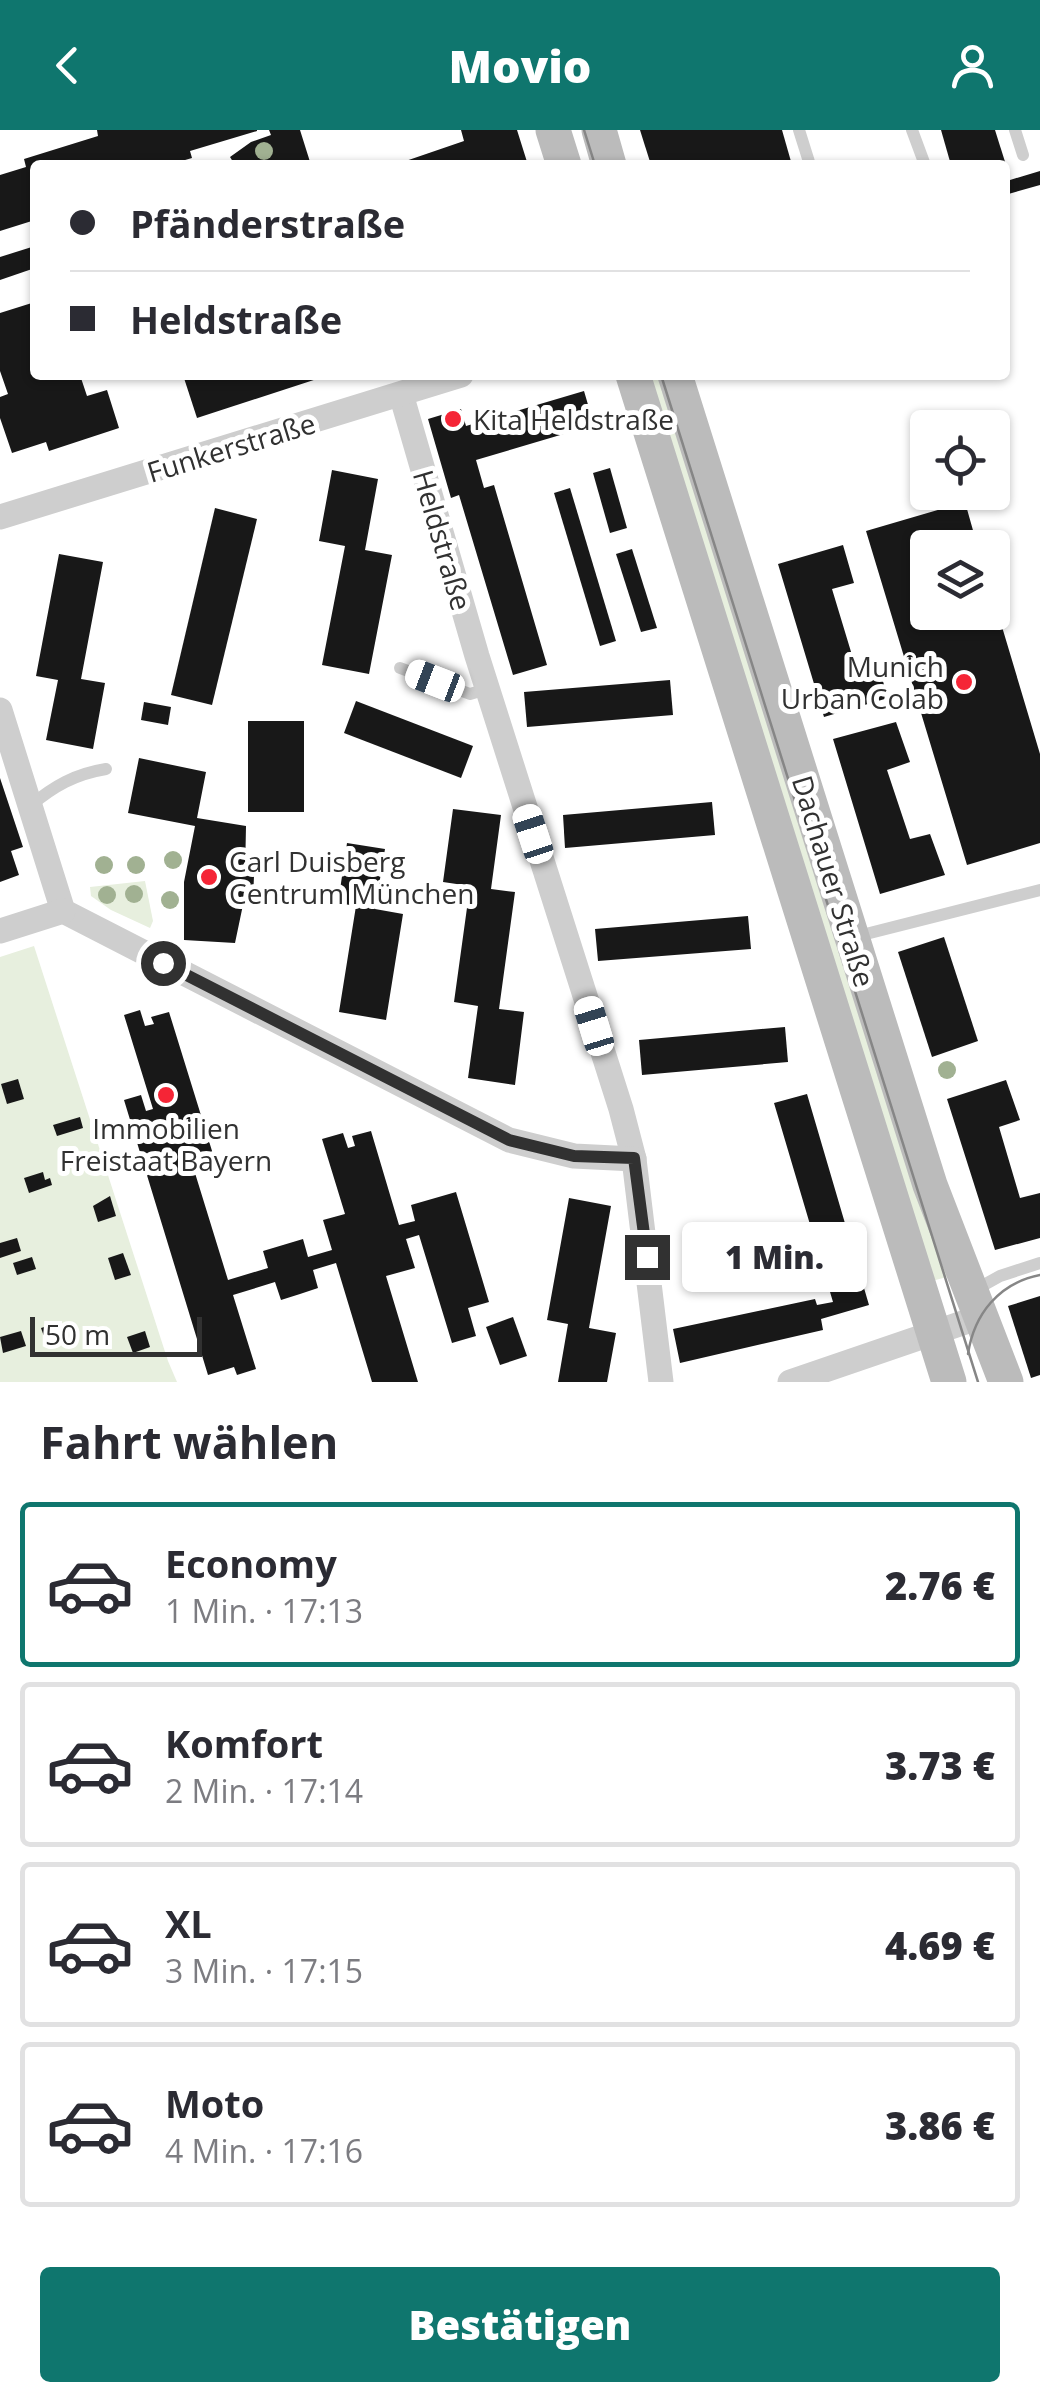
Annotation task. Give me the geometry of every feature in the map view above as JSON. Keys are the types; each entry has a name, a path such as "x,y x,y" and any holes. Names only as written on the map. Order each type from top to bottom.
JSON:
{"main road":[{"path":"553,130 562,160"},
{"path":"599,130 608,160"},
{"name":"Dachauer Straße","path":"635,380 948,1382"},
{"name":"Dachauer Straße","path":"677,380 930,1184 1006,1382"}],"street":[{"name":"Funkerstraße","path":"0,517 445,380"},
{"name":"Heldstraße","path":"401,394 487,690 634,1158 661,1382"},
{"path":"0,710 63,912"},
{"path":"0,932 63,912 509,1140 574,1156 634,1158"},
{"path":"790,1382 933,1333 978,1304"}],"lane":[{"path":"799,130 808,160"},
{"path":"912,130 923,160"},
{"path":"1015,130 1023,155"},
{"path":"400,668 470,694 487,690"},
{"path":"30,806 51,788 77,774 106,769"},
{"path":"852,938 1040,890"},
{"path":"978,1304 1000,1276 1040,1264"}],"green space":[{"path":"646,380 666,380 947,1277 928,1282"},
{"path":"145,881 153,921 150,928 91,896 90,887"},
{"path":"34,946 177,1382 0,1382 0,957"}],"building":[{"path":"97,130 257,130 190,151 192,158 185,160 30,160 30,222 0,231 0,175 26,167 24,159 98,136"},
{"path":"269,130 300,130 309,160 230,157 251,142 271,135"},
{"path":"461,130 517,130 526,160 409,160 464,141"},
{"path":"640,130 782,130 791,160 649,160"},
{"path":"941,130 995,130 1004,160 950,160"},
{"path":"1040,171 1040,185 1010,194 1010,180"},
{"path":"30,248 30,270 0,280 0,257"},
{"path":"30,304 30,380 82,380 87,396 107,390 119,428 49,451 46,442 12,453 0,418 0,397 8,394 0,371 0,313"},
{"path":"185,380 314,380 197,418"},
{"path":"584,391 594,425 476,460 484,488 494,485 547,665 513,675 459,495 451,498 428,419 461,409 466,426"},
{"path":"610,468 627,528 610,533 593,473"},
{"path":"332,470 378,479 365,550 392,555 369,674 322,665 345,546 319,541"},
{"path":"570,488 616,641 600,646 554,493"},
{"path":"215,508 257,519 212,705 171,695"},
{"name":"Munich Urban Colab","path":"938,510 967,510 973,530 910,530 910,630 1003,630 1040,754 1040,843 967,865 866,531"},
{"path":"843,545 854,583 832,589 855,665 876,658 888,698 824,717 778,564"},
{"path":"632,549 657,628 641,632 616,554"},
{"path":"59,554 103,562 81,679 105,683 93,749 46,740 58,680 36,676"},
{"path":"670,680 673,715 527,727 524,692"},
{"path":"356,701 473,746 461,778 344,733"},
{"path":"144,702 171,707 168,725 141,720"},
{"path":"248,721 304,721 304,812 248,812"},
{"path":"896,722 910,762 887,770 910,839 930,834 945,875 880,894 833,739"},
{"path":"139,758 206,772 197,818 246,826 245,875 254,876 253,899 244,900 235,943 184,940 184,882 195,826 128,813"},
{"path":"0,778 23,847 11,851 19,875 0,882"},
{"path":"712,802 715,835 565,848 563,815"},
{"path":"453,809 501,815 491,889 515,892 499,1009 524,1012 515,1085 468,1078 478,1006 454,1002 470,886 443,882"},
{"path":"347,843 385,849 375,909 403,914 386,1020 339,1012 356,906 338,903"},
{"path":"748,916 751,949 598,961 595,929"},
{"path":"944,937 978,1041 932,1057 898,952"},
{"path":"140,1010 145,1026 154,1024 151,1017 169,1012 217,1167 195,1173 228,1280 268,1268 263,1251 303,1239 308,1257 332,1250 323,1220 345,1214 322,1139 343,1133 348,1148 355,1146 352,1136 371,1131 399,1225 415,1221 411,1205 456,1192 489,1302 468,1308 476,1336 452,1343 419,1235 406,1239 415,1268 386,1276 418,1382 372,1382 336,1263 313,1270 318,1288 281,1300 275,1282 233,1295 256,1369 237,1375 234,1367 208,1375 124,1100 141,1095 146,1111 153,1109 124,1015"},
{"path":"785,1027 788,1062 642,1075 639,1040"},
{"path":"18,1079 24,1099 7,1104 1,1084"},
{"path":"1006,1080 1020,1120 999,1127 1020,1198 1040,1193 1040,1238 995,1250 947,1099"},
{"path":"807,1094 869,1305 821,1319 823,1330 680,1363 673,1329 815,1299 817,1305 833,1302 774,1103"},
{"path":"80,1117 83,1128 57,1136 53,1125"},
{"path":"43,1172 52,1185 29,1193 24,1178"},
{"path":"110,1196 116,1216 98,1222 93,1206"},
{"path":"569,1198 611,1206 589,1328 616,1333 607,1382 558,1382 568,1324 547,1320"},
{"path":"17,1238 21,1251 0,1258 0,1243"},
{"path":"123,1253 131,1275 115,1280 108,1258"},
{"path":"32,1257 36,1269 17,1275 13,1263"},
{"path":"1040,1296 1040,1375 1031,1378 1008,1306"},
{"path":"513,1317 527,1356 500,1365 486,1327"},
{"path":"57,1323 62,1340 47,1345 41,1328"},
{"path":"21,1331 26,1346 3,1353 0,1337"},
{"path":"145,1331 150,1347 133,1353 127,1337"}],"tram line":[{"path":"584,130 593,160"},
{"path":"663,380 978,1382"},
{"path":"968,1354 976,1326 991,1302 1012,1285 1040,1275"}],"place":[{"name":"Kita Heldstraße","path":"453,419"},
{"name":"Munich Urban Colab","path":"964,682"},
{"name":"Carl Duisberg Centrum München","path":"209,877"},
{"name":"Immobilien Freistaat Bayern","path":"166,1095"}],"route":[{"path":"163,963 509,1140 574,1156 634,1158 647,1257"}]}
